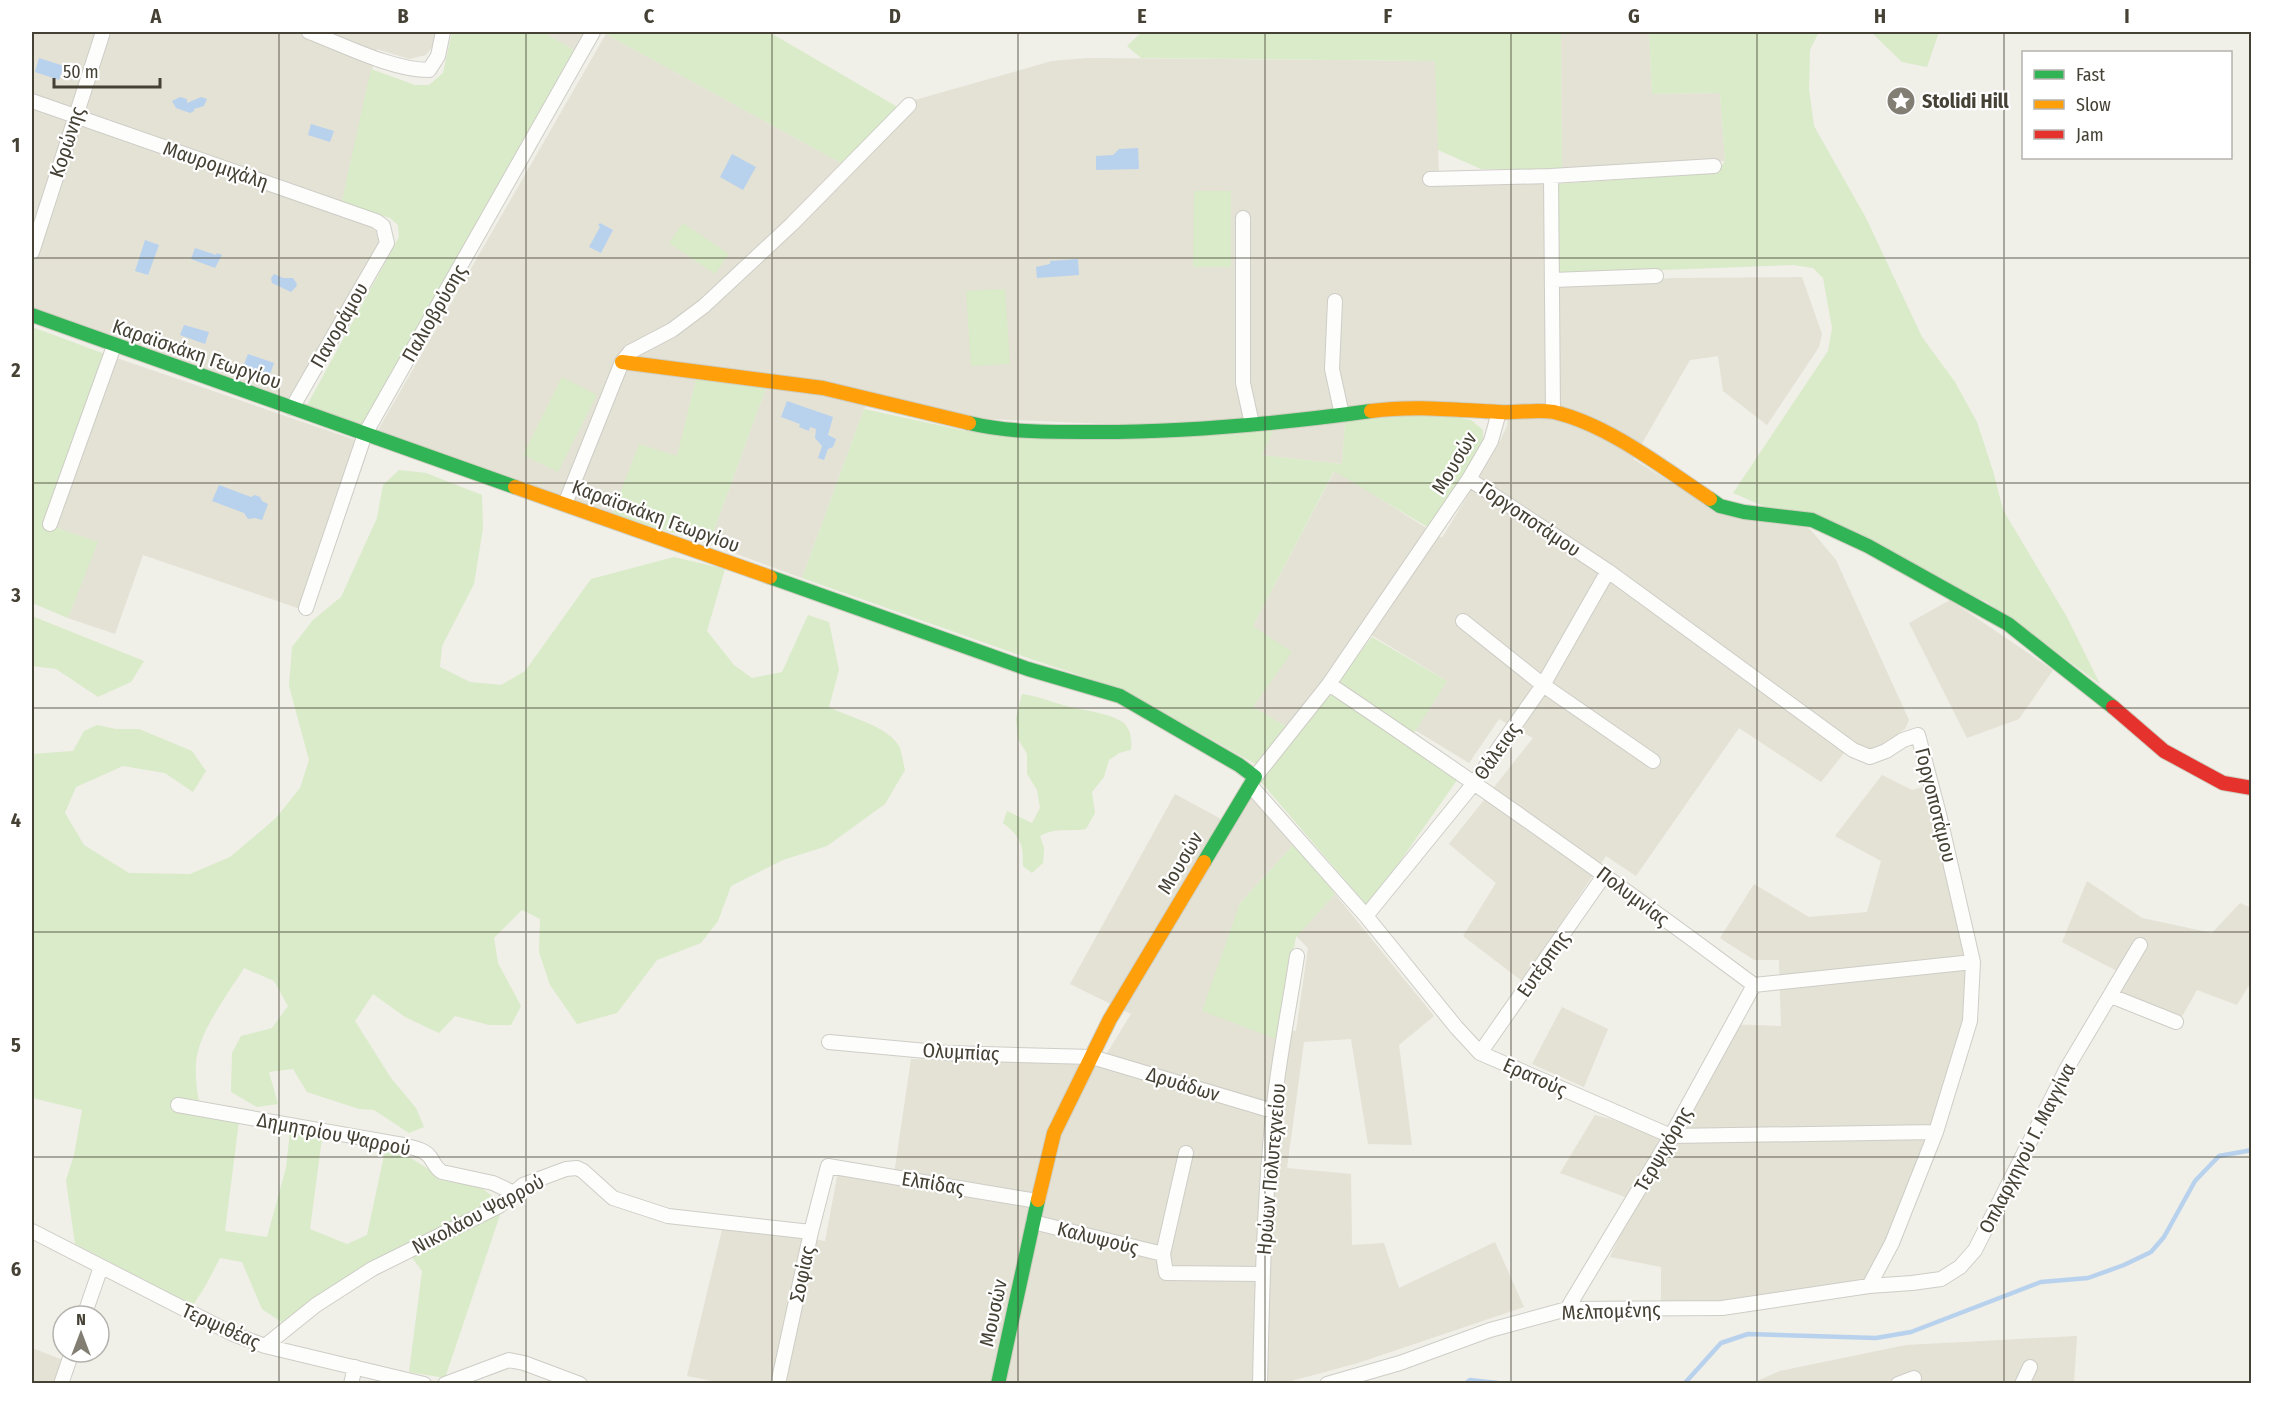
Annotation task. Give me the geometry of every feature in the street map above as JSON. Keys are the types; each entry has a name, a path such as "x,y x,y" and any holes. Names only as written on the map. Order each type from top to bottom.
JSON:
{"street":[{"name":"Κορώνης","path":"32,252 104,32"},
{"path":"309,32 399,66 429,70 438,56 443,32"},
{"name":"Παλιοβρύσης","path":"306,608 365,434 593,32"},
{"name":"Μαυρομιχάλη","path":"32,101 376,221 383,226 387,243"},
{"path":"565,504 622,363 630,352 672,330 704,306 792,224 909,105"},
{"path":"1430,178 1551,176 1714,166"},
{"path":"1551,176 1553,412"},
{"path":"1243,218 1243,383 1252,424"},
{"name":"Πανοράμου","path":"292,408 387,243"},
{"path":"1553,280 1656,276"},
{"path":"1335,301 1332,369 1342,415"},
{"name":"Καραϊσκάκη Γεωργίου","path":"32,315 1017,665 1120,696 1239,765 1252,781"},
{"path":"50,524 114,346"},
{"path":"622,363 823,388 990,428 1149,433 1396,408 1428,407 1499,412 1553,412 1597,428 1643,454 1720,506 1744,512 1812,520 1868,546 1941,585 2008,624 2101,697 2164,751 2223,783 2252,788"},
{"name":"Μουσών","path":"998,1383 1054,1133 1110,1019 1252,781 1329,684 1469,479 1491,441 1499,412"},
{"name":"Γοργοποτάμου","path":"1469,479 1608,571 1853,750 1870,757 1918,735 1939,814 1973,962 1970,1021 1936,1132 1892,1243 1869,1286"},
{"name":"Θάλειας","path":"1366,916 1476,783 1543,685 1608,571"},
{"path":"1463,621 1543,685 1653,761"},
{"name":"Πολυμνίας","path":"1329,684 1476,783 1605,874 1754,986"},
{"name":"Ερατούς","path":"1252,781 1480,1053 1671,1136 1936,1132"},
{"name":"Ευτέρπης","path":"1480,1053 1605,874"},
{"name":"Οπλαρχηγού Γ. Μαγγίνα","path":"1869,1286 1941,1279 1960,1268 1975,1250 2067,1068 2140,945"},
{"name":"Ηρώων Πολυτεχνείου","path":"1260,1383 1262,1274 1273,1111 1297,956"},
{"path":"1754,986 1973,962"},
{"name":"Τερψιχόρης","path":"1567,1309 1671,1136 1754,986"},
{"path":"2111,996 2176,1022"},
{"name":"Ολυμπίας","path":"829,1042 948,1053 1092,1057"},
{"name":"Δρυάδων","path":"1092,1057 1273,1111"},
{"name":"Δημητρίου Ψαρρού","path":"178,1105 403,1145 423,1151 430,1157 435,1168 442,1172 494,1182 514,1193"},
{"path":"1186,1153 1163,1254 1166,1273 1262,1274"},
{"name":"Ελπίδας","path":"828,1166 1037,1201"},
{"name":"Σοφίας","path":"778,1383 828,1166"},
{"name":"Νικολάου Ψαρρού","path":"265,1346 316,1305 372,1269 499,1206 523,1185 566,1169 577,1168 613,1198 668,1216 811,1232"},
{"name":"Καλυψούς","path":"1033,1222 1163,1254"},
{"name":"Τερψιθέας","path":"32,1231 232,1334 265,1346 424,1383"},
{"path":"88,1304 101,1267"},
{"name":"Μελπομένης","path":"1327,1383 1409,1359 1490,1330 1567,1309 1722,1308 1869,1286"},
{"path":"445,1383 509,1360 580,1383"},
{"path":"62,1383 68,1364"},
{"path":"351,1383 355,1367"},
{"path":"2022,1383 2030,1367"},
{"path":"1898,1383 1914,1378"}],"shaded area":[{"path":"32,32 437,32 433,46 426,55 409,59 377,49 341,205 376,231 379,243 293,399 32,307"},
{"path":"543,32 585,32 574,50"},
{"path":"1561,32 1649,32 1652,94 1720,93 1725,161 1562,169"},
{"path":"606,34 841,163 901,109 915,100 1052,61 1088,58 1436,61 1439,182 1546,180 1547,285 1675,278 1802,277 1822,334 1819,347 1767,425 1723,391 1718,356 1690,360 1633,459 1669,481 1810,529 1836,560 1909,720 1905,729 1876,751 1853,742 1821,782 1739,728 1636,876 1606,856 1522,981 1463,936 1496,883 1449,844 1533,738 1499,719 1469,763 1415,730 1447,681 1360,628 1289,728 1253,707 1253,626 1335,470 1442,538 1498,445 1507,426 1509,406 1345,420 1342,464 1262,455 1274,429 969,418 873,396 864,409 802,578 709,544 766,388 699,367 677,457 612,514 378,430"},
{"path":"105,354 370,445 312,613 143,555 115,634 68,618 97,542 45,524"},
{"path":"1950,600 2053,670 2019,719 1967,738 1909,623"},
{"path":"1882,775 1912,790 1931,785 1967,966 1963,1022 1931,1126 1888,1239 1867,1280 1720,1303 1661,1304 1661,1267 1610,1257 1636,1201 1560,1173 1595,1115 1675,1137 1726,1024 1781,1026 1779,960 1754,960 1720,938 1754,884 1809,917 1867,912 1881,861 1835,836"},
{"path":"1175,794 1232,825 1253,795 1295,843 1240,903 1280,1028 1296,1031 1308,948 1296,936 1335,894 1434,1016 1399,1045 1412,1145 1368,1144 1351,1039 1304,1042 1287,1168 1351,1174 1352,1245 1384,1243 1399,1288 1495,1242 1524,1307 1358,1363 1284,1383 727,1384 687,1376 723,1226 825,1241 838,1172 893,1181 911,1059 1101,1063 1131,1014 1070,984"},
{"path":"2087,881 2142,918 2212,933 2240,903 2251,908 2251,982 2237,1005 2197,990 2180,1020 2118,994 2128,977 2062,942"},
{"path":"1562,1007 1608,1029 1584,1087 1532,1064"},
{"path":"2077,1336 2074,1383 1750,1384 1780,1371 1906,1345"},
{"path":"32,1348 51,1355 51,1364 62,1364 56,1383 32,1383"}],"green space":[{"path":"452,32 543,32 574,50 363,426 306,407 399,237 398,225 390,218 341,205 371,69 415,85 429,85 443,73"},
{"path":"607,32 769,32 901,109 841,163 606,34"},
{"path":"1142,32 1561,32 1562,169 1481,169 1438,150 1435,61 1141,58 1127,46"},
{"path":"1649,32 1819,32 1810,50 1809,89 1814,126 1866,218 1922,337 1955,382 1977,422 2003,510 2067,617 2100,684 1987,602 1733,493 1828,351 1832,328 1823,278 1813,268 1793,265 1557,274 1555,184 1716,173 1725,161 1720,93 1652,94"},
{"path":"1871,32 1939,32 1927,67 1902,62"},
{"path":"1194,191 1231,191 1231,267 1193,267"},
{"path":"683,223 729,254 715,274 669,243"},
{"path":"1005,289 1010,364 971,366 966,291"},
{"path":"32,327 105,354 45,524 98,542 68,618 32,603"},
{"path":"697,375 766,388 709,544 612,514 639,444 677,456"},
{"path":"562,377 597,395 558,472 523,455"},
{"path":"864,409 966,431 1274,429 1262,455 1342,464 1345,420 1434,413 1471,420 1483,430 1483,446 1429,528 1334,471 1253,626 1292,652 1253,707 1289,728 1257,765 1124,690 802,578"},
{"path":"399,470 426,473 482,495 483,528 474,584 442,646 440,667 470,682 501,685 525,671 591,579 674,557 725,569 707,631 734,665 752,678 782,672 808,615 829,622 839,670 829,707 877,728 894,739 900,748 905,770 885,804 827,846 783,860 731,886 718,921 701,943 657,960 617,1013 577,1024 550,985 539,952 540,919 522,910 494,938 498,963 521,1006 511,1025 489,1025 455,1016 439,1033 405,1017 373,994 355,1021 391,1078 416,1108 424,1127 409,1133 374,1110 359,1109 307,1092 293,1069 269,1072 278,1104 257,1107 231,1092 232,1053 241,1036 272,1028 288,1006 274,981 244,968 206,1030 198,1051 196,1066 197,1093 203,1116 239,1121 225,1231 267,1237 286,1168 290,1131 322,1138 310,1229 347,1244 367,1235 385,1151 407,1156 430,1170 439,1180 479,1186 491,1195 500,1215 445,1378 409,1372 422,1271 405,1248 342,1282 284,1324 262,1309 242,1262 220,1258 193,1305 75,1244 66,1180 74,1155 82,1110 32,1098 32,754 73,751 84,731 97,725 116,729 139,729 192,751 206,771 193,792 165,773 123,766 76,787 65,813 84,845 129,873 190,874 230,857 276,818 300,788 309,760 289,686 292,647 313,620 341,597 377,518 383,485"},
{"path":"32,616 144,661 131,682 98,697 56,669 32,666"},
{"path":"1372,637 1447,681 1409,741 1462,773 1368,907 1261,782"},
{"path":"1022,694 1100,713 1121,721 1127,727 1131,742 1131,750 1119,753 1109,760 1104,777 1092,792 1095,813 1086,829 1057,831 1040,836 1044,848 1043,863 1032,873 1023,866 1020,842 1003,823 1007,811 1032,823 1040,808 1037,790 1027,774 1027,754 1018,739 1016,718"},
{"path":"1295,843 1335,894 1296,937 1277,1039 1202,1011 1240,903"}],"water":[{"path":"39,58 64,66 59,80 35,72"},
{"path":"180,97 187,99 187,103 201,97 207,99 204,106 190,113 176,108 172,101"},
{"path":"311,124 334,131 330,142 308,135"},
{"path":"1138,148 1139,169 1096,170 1096,156 1113,155 1119,149"},
{"path":"732,154 756,167 743,190 720,177"},
{"path":"600,223 613,230 601,253 589,247"},
{"path":"145,240 159,245 148,275 135,271"},
{"path":"195,248 222,255 215,268 191,259"},
{"path":"1078,259 1079,275 1037,278 1036,267 1050,264 1050,261"},
{"path":"274,274 283,278 293,278 297,284 296,287 291,292 272,283 271,278"},
{"path":"184,325 209,332 205,344 180,335"},
{"path":"248,354 274,363 269,377 243,367"},
{"path":"787,401 833,417 828,435 836,439 833,447 828,449 824,460 818,458 822,446 815,438 816,429 810,427 809,431 799,427 800,424 781,417"},
{"path":"219,485 251,497 255,495 260,497 268,504 262,520 248,519 244,513 212,501"}],"waterway":[{"path":"1684,1384 1721,1343 1748,1334 1876,1338 1911,1332 2041,1282 2088,1278 2124,1265 2151,1252 2164,1237 2195,1181 2219,1156 2252,1150"},
{"path":"1465,1384 1470,1380 1506,1384"}],"traffic: fast":[{"path":"32,315 515,487"},
{"path":"969,423 1040,432 1155,431 1263,424 1371,411"},
{"path":"1710,499 1720,506 1744,512 1812,520 1868,546 2008,624 2113,707"},
{"path":"770,577 1028,669 1120,696 1239,765 1255,777 1204,862"},
{"path":"998,1384 1038,1200"}],"traffic: slow":[{"path":"622,362 823,388 969,423"},
{"path":"1371,411 1419,408 1554,412 1575,418 1615,437 1710,499"},
{"path":"515,487 770,577"},
{"path":"1038,1200 1054,1133 1110,1019 1204,862"}],"traffic: jam":[{"path":"2113,707 2164,751 2223,783 2252,788"}],"place":[{"name":"Stolidi Hill","path":"1901,101"}]}
